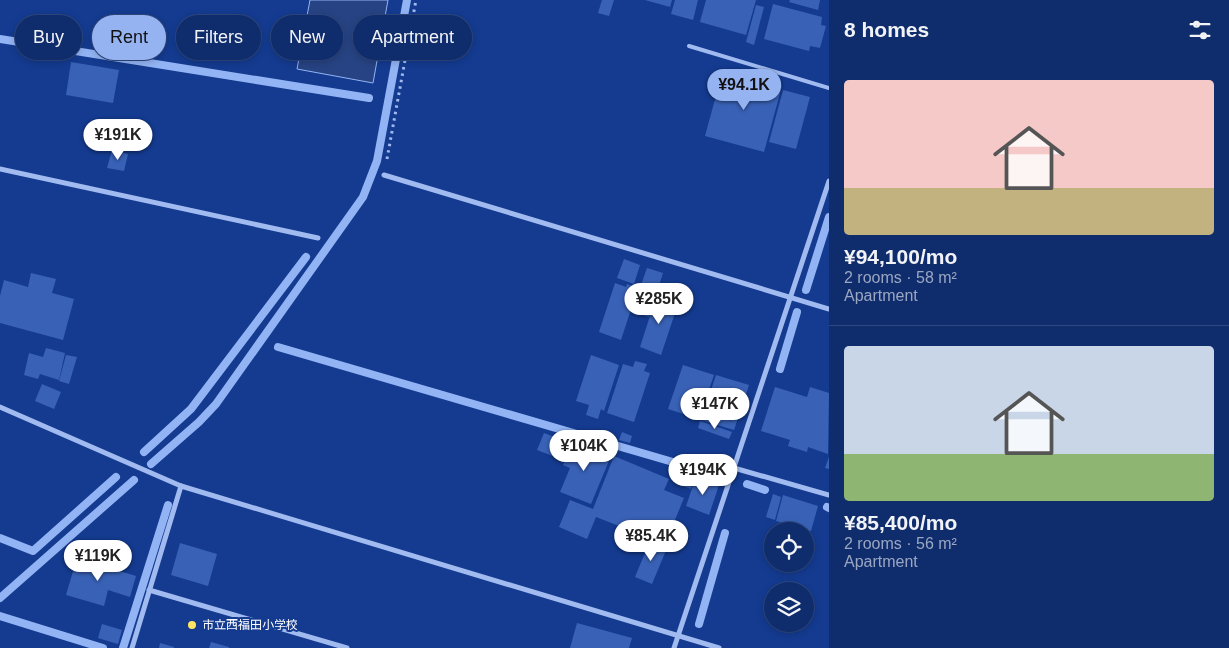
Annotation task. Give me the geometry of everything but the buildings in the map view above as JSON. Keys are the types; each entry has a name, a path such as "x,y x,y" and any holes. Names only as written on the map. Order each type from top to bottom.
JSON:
{"street":[{"path":"0,169 318,238"},
{"path":"384,175 829,310"},
{"path":"674,648 829,182"},
{"path":"0,407 181,486 719,648"},
{"path":"734,468 829,495"},
{"path":"132,648 181,486"},
{"path":"149,590 347,648"}],"lane":[{"path":"689,46 829,88"}],"path":[{"path":"384,175 416,0"}],"water":[{"path":"310,0 388,0 385,15 353,15 353,60 377,60 373,83 297,69 299,60 343,60 343,15 307,15"}],"waterway":[{"path":"151,464 199,422 216,404 363,197 377,161 407,0"},
{"path":"0,39 369,98"},
{"path":"806,290 829,217"},
{"path":"144,452 191,409 306,257"},
{"path":"780,369 797,312"},
{"path":"278,347 714,474"},
{"path":"0,538 33,551 116,477"},
{"path":"0,598 134,480"},
{"path":"747,484 765,490"},
{"path":"123,648 168,505"},
{"path":"699,624 725,533"},
{"path":"0,616 103,648"}],"place":[{"name":"市立西福田小学校","path":"192,625"}]}
